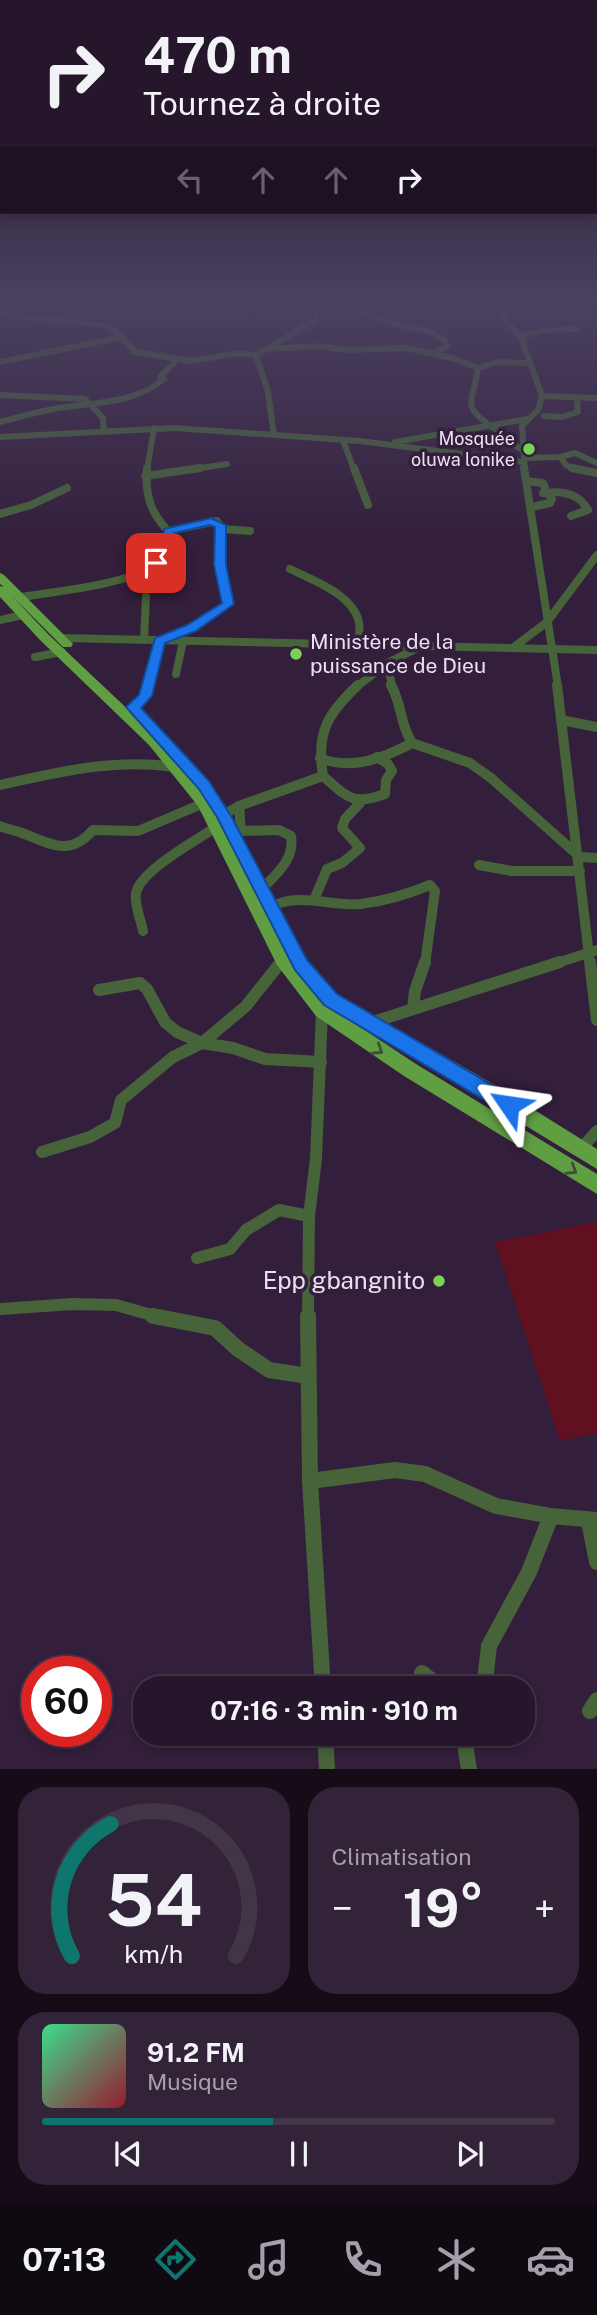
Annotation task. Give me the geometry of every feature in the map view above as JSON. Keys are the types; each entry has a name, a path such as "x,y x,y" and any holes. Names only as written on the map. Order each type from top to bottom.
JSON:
{"main road":[{"path":"0,577 133,707 177,752 204,785 283,960 322,1011 410,1070 597,1185"},
{"path":"0,590 23,615 68,644 204,803 238,834 270,908 301,965 318,987 331,999 486,1090 597,1160"}],"street":[{"path":"0,422 49,410 134,397 152,390 161,382"},
{"path":"265,382 274,435"},
{"path":"475,382 471,411 516,448 521,458 532,507 547,622 553,648 580,871 594,950 597,1020"},
{"path":"508,472 521,458 522,426 532,420 538,410 542,396 537,382"},
{"path":"0,395 24,398 82,398 93,405 103,418 104,431"},
{"path":"542,396 595,402"},
{"path":"384,444 489,425 576,414 577,398"},
{"path":"21,597 119,578 149,569 161,558 168,544 168,531 151,513 145,476 154,428"},
{"path":"0,437 154,428 343,440 521,458 560,457 575,453 589,458 586,466 597,464"},
{"path":"343,440 368,505"},
{"path":"560,457 564,464 581,473 597,473"},
{"path":"145,476 227,464"},
{"path":"527,481 544,483 552,499 550,503 532,507"},
{"path":"0,514 31,505 67,488"},
{"path":"529,493 567,491 597,514"},
{"path":"571,516 589,510"},
{"path":"160,641 192,628 228,604 220,565 222,530 219,522 211,521 168,531"},
{"path":"222,530 250,531"},
{"path":"514,647 547,622 597,555"},
{"path":"290,569 331,590 355,609 361,629 356,645"},
{"path":"586,571 597,571"},
{"path":"144,640 146,596"},
{"path":"0,620 23,615"},
{"path":"35,657 68,644 144,640 597,650"},
{"path":"133,707 145,696 160,641"},
{"path":"176,674 183,641"},
{"path":"360,803 323,776 320,758 322,733 348,692 365,676 404,653 436,645"},
{"path":"388,664 390,683 401,704 402,726 412,743 470,763 492,778 580,857 597,858"},
{"path":"561,720 597,727"},
{"path":"320,758 330,764 342,765 377,757 412,743"},
{"path":"314,900 327,869 342,863 359,848 342,828 345,819 360,803 385,794 386,780 392,771 388,764 377,757"},
{"path":"0,785 111,765 158,764 175,767"},
{"path":"143,931 136,892 141,882 184,847 216,827 219,818 239,806 323,776"},
{"path":"0,826 61,848 88,839 93,831 138,831 204,803"},
{"path":"239,806 238,834 279,830 291,836 294,845 283,868 261,890"},
{"path":"480,865 512,871 580,871"},
{"path":"270,908 278,903 314,900 359,904 408,894 424,885 433,887 424,970 415,991 413,1009"},
{"path":"370,1023 518,977 594,950"},
{"path":"42,1152 107,1129 115,1123 121,1100 173,1056 202,1043 246,1006 283,960"},
{"path":"99,990 140,983 147,989 165,1022 177,1032 202,1043 233,1048 265,1059 320,1062"},
{"path":"322,1011 316,1159 309,1216 308,1376 310,1481 322,1676"},
{"path":"580,1150 597,1132"},
{"path":"197,1258 230,1249 246,1230 279,1210 309,1216"},
{"path":"1,1309 72,1304 116,1305 138,1313 215,1328 269,1370 308,1376"},
{"path":"310,1481 395,1470 425,1474 495,1506 593,1520 597,1562"},
{"path":"486,1676 489,1646 529,1572 551,1516"},
{"path":"422,1673 426,1676"},
{"path":"326,1746 327,1769"},
{"path":"467,1746 469,1769"}],"shaded area":[{"path":"597,1222 597,1433 560,1441 495,1242"}],"place":[{"name":"Mosquée oluwa lonike","path":"529,449"},
{"name":"Ministère de la puissance de Dieu","path":"296,654"},
{"name":"Epp gbangnito","path":"439,1281"}],"route":[{"path":"156,563 168,544 168,531 211,521 221,525 220,565 228,604 192,628 160,641 149,688 133,707 177,752 204,785 301,965 331,999 509,1105"}]}
